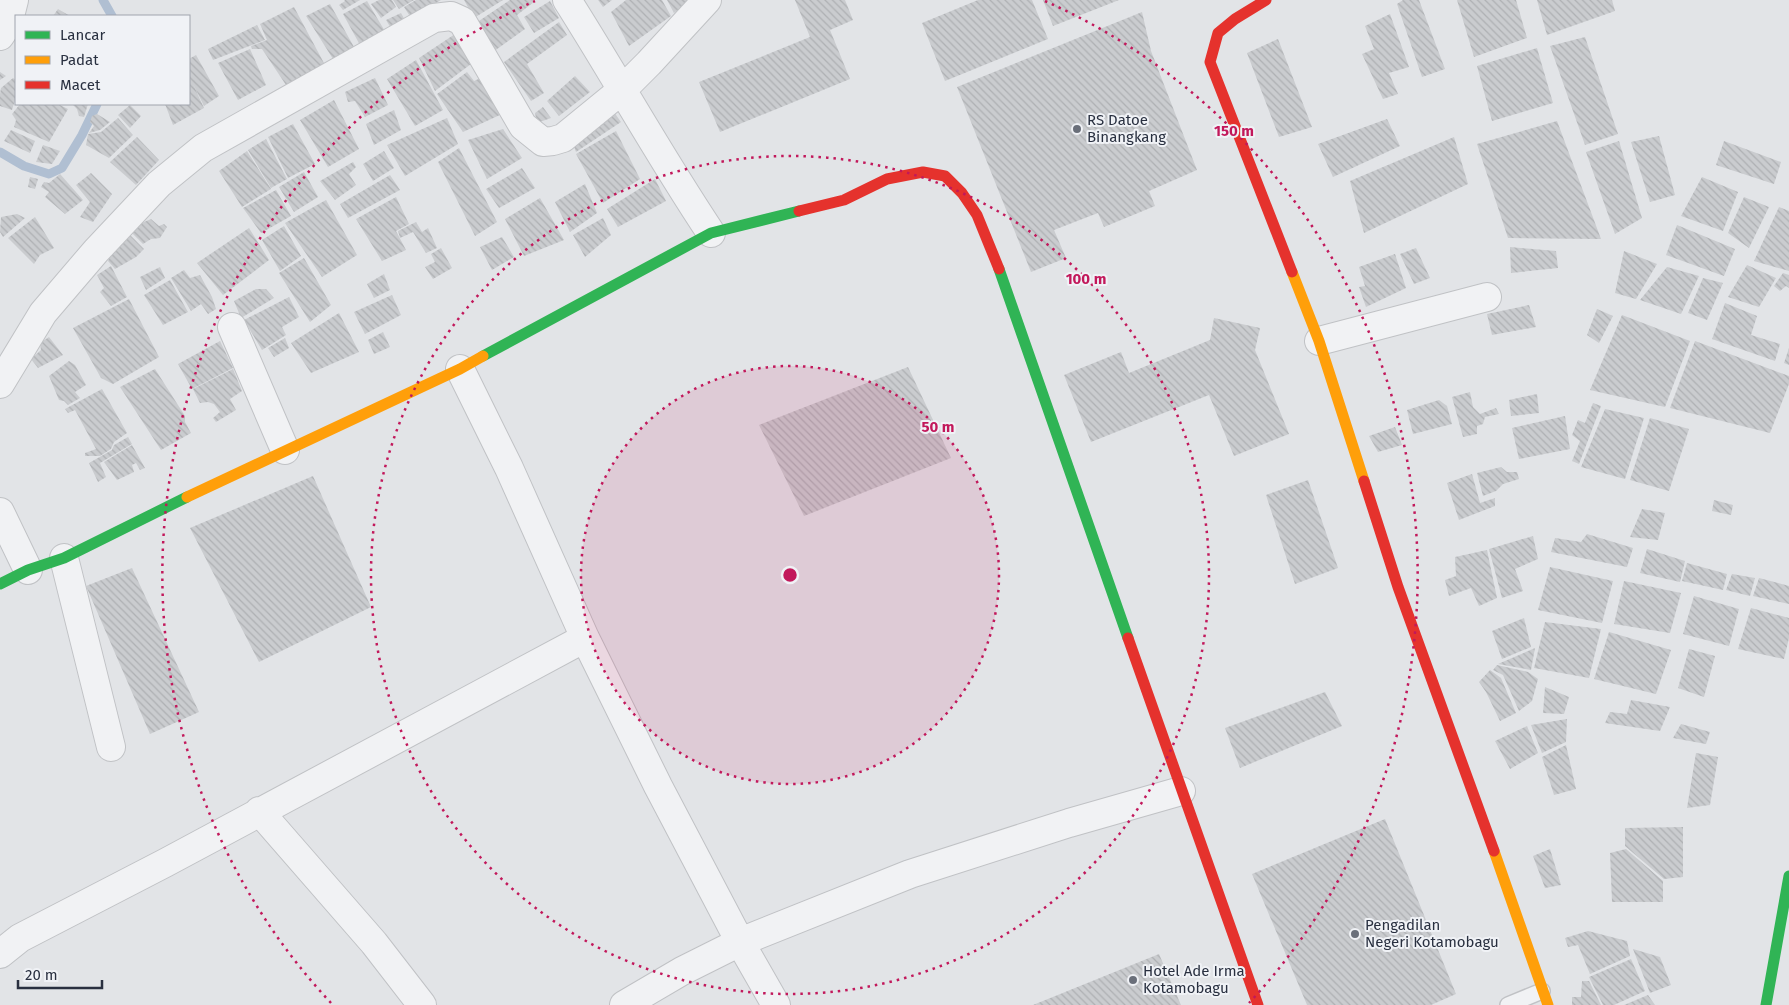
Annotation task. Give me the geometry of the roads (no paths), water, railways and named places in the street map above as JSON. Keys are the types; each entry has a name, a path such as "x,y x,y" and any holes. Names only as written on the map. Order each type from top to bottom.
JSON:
{"main road":[{"path":"1266,0 1235,19 1218,33 1210,62 1319,341 1398,587 1545,998"},
{"path":"0,584 28,570 64,558 194,493 460,369 710,233 844,200 886,179 923,172 945,176 962,193 977,215 996,261 1181,791 1258,1005"},
{"path":"1766,1005 1789,876"}],"street":[{"path":"0,36 8,24 14,0"},
{"path":"567,0 710,233"},
{"path":"0,384 43,313 96,251 159,184 204,148 434,18 451,16 462,21 523,126 543,142 563,138 623,89 650,63 707,0"},
{"path":"1319,341 1487,297"},
{"path":"232,327 285,450"},
{"path":"460,369 509,468 585,638 658,786 740,942 776,1005"},
{"path":"0,512 28,570"},
{"path":"64,558 111,747"},
{"path":"0,954 20,938 165,863 585,638"},
{"path":"624,1005 740,942 910,874 1069,823 1181,791"},
{"path":"259,811 374,943 422,1005"}],"lane":[{"path":"1508,1005 1545,998"}],"waterway":[{"path":"103,0 111,15"},
{"path":"0,152 24,166 49,174 62,168 82,135 97,105"}],"place":[{"name":"RS Datoe Binangkang","path":"1077,129"},
{"name":"Pengadilan Negeri Kotamobagu","path":"1355,934"},
{"name":"Hotel Ade Irma Kotamobagu","path":"1133,980"}]}
